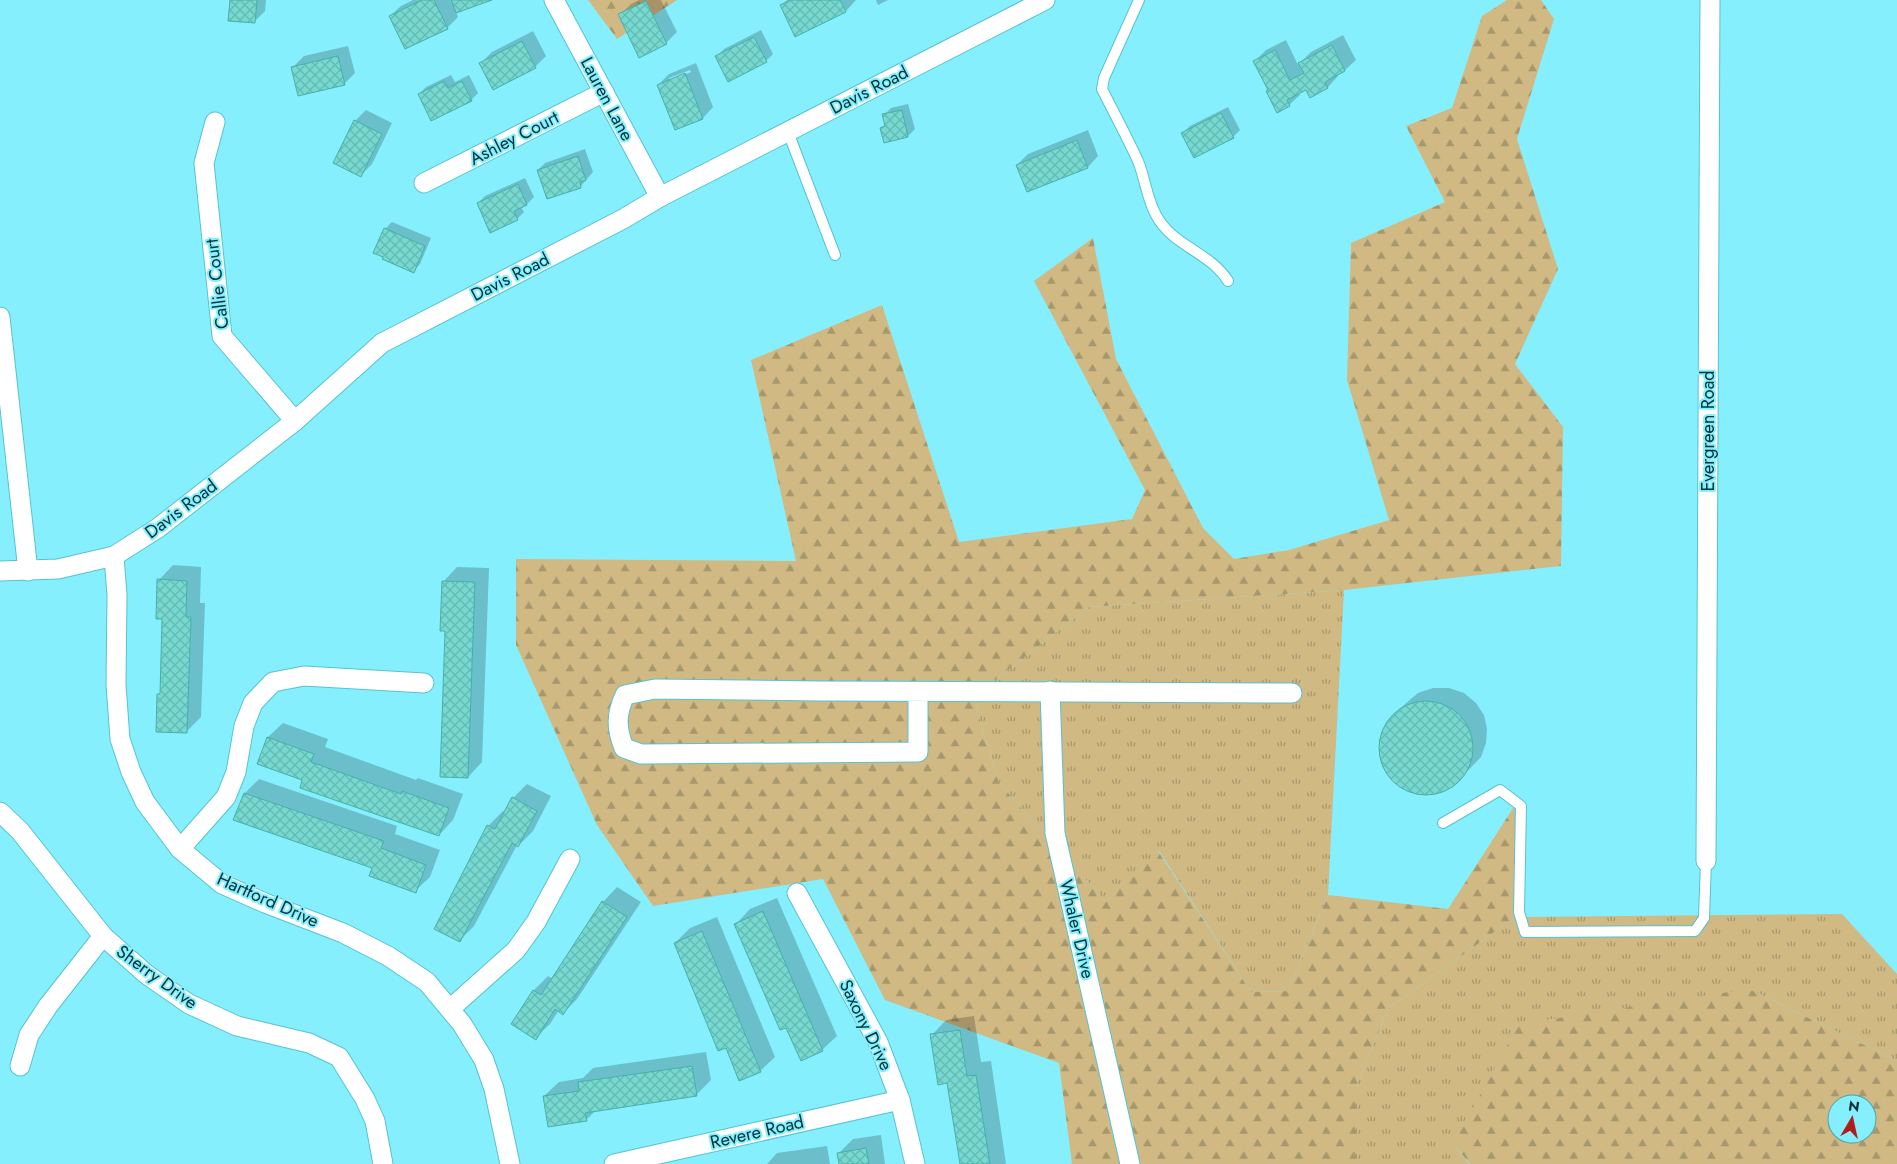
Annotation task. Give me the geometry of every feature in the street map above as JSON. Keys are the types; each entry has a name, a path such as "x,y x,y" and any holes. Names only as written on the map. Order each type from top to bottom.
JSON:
{"street":[{"name":"Lauren Lane","path":"554,0 660,197"},
{"name":"Davis Road","path":"0,571 58,570 114,556 158,528 295,421 382,343 623,219 660,197 1045,0"},
{"name":"Evergreen Road","path":"1706,861 1710,0"},
{"name":"Ashley Court","path":"424,184 604,92"},
{"name":"Callie Court","path":"215,122 204,163 222,336 295,421"},
{"path":"0,317 28,571"},
{"name":"Hartford Drive","path":"114,556 117,595 116,685 120,739 144,802 180,849 222,884 343,933 388,956 427,982 462,1024 484,1060 494,1089 510,1164"},
{"path":"180,849 226,797 236,772 244,726 253,703 273,682 304,676 424,683"},
{"path":"918,692 918,752 641,754 624,748 618,734 618,709 625,695 655,689 1292,693"},
{"name":"Whaler Drive","path":"1050,691 1055,833 1130,1164"},
{"name":"Sherry Drive","path":"0,812 20,831 103,936 146,974 189,1004 237,1026 309,1043 339,1057 366,1099 375,1121 383,1164"},
{"path":"450,1009 516,950 536,922 570,859"},
{"name":"Saxony Drive","path":"797,893 878,1042 900,1100 915,1164"},
{"path":"20,1066 29,1035 48,1006 103,936"},
{"name":"Revere Road","path":"614,1164 900,1100"}],"lane":[{"path":"1139,0 1104,78 1102,89 1138,162 1156,215 1170,233 1222,270 1228,281"},
{"path":"788,132 835,255"},
{"path":"1443,823 1500,790 1521,806 1519,912 1525,932 1695,931 1704,918 1706,861"}],"green space":[{"path":"588,0 677,0 617,39"},
{"path":"1507,0 1541,0 1554,19 1517,139 1558,269 1515,364 1563,427 1561,566 1344,590 1089,607 973,697 999,783 1106,902 1158,851 1251,992 1288,991 1328,895 1448,909 1517,802 1515,917 1388,1009 1356,1087 1356,1164 1072,1164 1059,1063 885,1000 823,879 653,906 597,825 516,645 516,559 796,561 751,360 882,305 959,542 1132,519 1145,490 1034,281 1093,238 1116,359 1203,528 1234,559 1289,550 1389,520 1347,380 1351,243 1445,202 1406,126 1452,108 1482,16"},
{"path":"1344,590 1328,895 1288,991 1251,992 1159,851 1106,902 999,783 973,697 1089,607"},
{"path":"1842,914 1897,974 1897,1061 1749,989 1453,1144 1469,1164 1356,1164 1356,1087 1388,1009 1515,917"},
{"path":"1749,989 1897,1061 1897,1164 1470,1164 1453,1144 1519,1024"}],"building":[{"path":"230,0 257,0 255,23 228,21"},
{"path":"422,0 434,0 448,29 405,49 389,16"},
{"path":"451,0 492,0 456,13"},
{"path":"791,0 840,0 846,12 795,37 780,5"},
{"path":"646,1 667,44 639,58 618,14"},
{"path":"754,37 767,62 728,82 715,56"},
{"path":"522,41 536,68 493,90 479,63"},
{"path":"1332,45 1345,71 1325,82 1328,88 1310,98 1306,90 1287,100 1290,106 1277,113 1253,61 1275,50 1290,80 1304,73 1298,63"},
{"path":"338,56 345,85 298,96 291,67"},
{"path":"685,73 703,119 675,130 657,85"},
{"path":"444,81 448,88 462,81 472,101 431,121 418,94"},
{"path":"902,110 908,137 884,143 880,128 885,126 882,114"},
{"path":"1221,113 1234,138 1194,158 1181,133"},
{"path":"354,120 382,134 361,177 333,163"},
{"path":"1077,140 1088,168 1027,192 1016,165"},
{"path":"578,156 586,180 580,182 581,188 547,199 537,170"},
{"path":"518,184 527,205 514,211 518,220 490,233 477,203"},
{"path":"384,228 425,246 414,273 373,253"},
{"path":"157,579 187,581 186,617 191,617 187,733 156,732 157,694 160,694 162,619 156,619"},
{"path":"442,581 475,582 468,778 440,777 445,631 440,631"},
{"path":"1426,701 1444,705 1459,715 1469,730 1473,748 1469,766 1459,781 1444,791 1426,795 1408,791 1393,781 1383,766 1379,748 1383,730 1393,715 1408,705"},
{"path":"267,737 314,754 311,762 401,794 402,791 449,808 439,836 300,788 302,780 257,764"},
{"path":"244,793 384,841 381,848 426,865 416,893 369,876 372,868 233,820"},
{"path":"512,797 537,811 518,847 512,843 460,942 434,929 487,825 495,829"},
{"path":"602,901 627,917 563,1015 555,1009 536,1040 511,1024 533,990 541,995"},
{"path":"763,911 823,1051 801,1061 786,1028 780,1030 734,924"},
{"path":"702,931 761,1072 739,1081 726,1048 718,1051 674,943"},
{"path":"960,1030 967,1076 976,1075 990,1164 960,1164 947,1083 938,1085 930,1034"},
{"path":"692,1066 697,1096 585,1113 587,1121 548,1127 543,1096 579,1091 578,1082"},
{"path":"866,1148 869,1164 839,1164 837,1153"}]}
